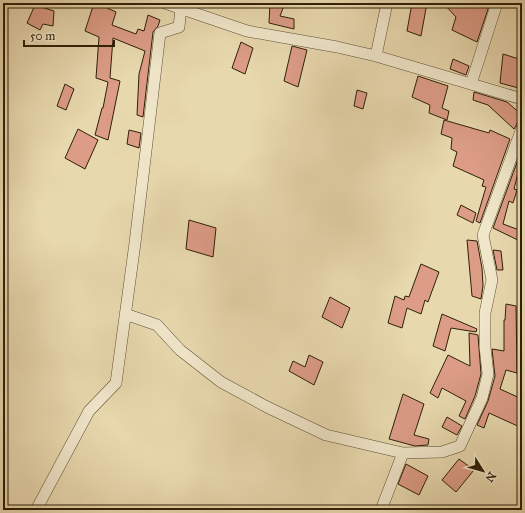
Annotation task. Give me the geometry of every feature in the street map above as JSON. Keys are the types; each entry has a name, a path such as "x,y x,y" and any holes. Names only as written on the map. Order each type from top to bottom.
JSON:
{"street":[{"path":"165,3 247,31 337,47 376,56 522,99"},
{"path":"376,56 387,3"},
{"path":"471,84 498,3"},
{"path":"36,510 88,411 116,383 160,33 179,27 181,8"},
{"path":"125,314 158,325 180,350 221,382 267,407 326,435 404,453 442,452 460,446 482,398 488,374 485,347 484,313 492,280 483,235 522,128"},
{"path":"381,510 404,453"}],"building":[{"path":"94,3 108,3 107,8 116,12 112,25 136,34 138,29 144,31 148,15 160,20 158,26 153,32 143,117 137,115 139,74 145,51 113,38 110,78 120,81 108,140 95,135 103,108 108,82 96,78 99,37 85,31"},
{"path":"270,3 285,3 280,16 294,19 294,29 269,23"},
{"path":"412,3 427,3 421,36 407,31"},
{"path":"443,3 490,3 477,42 452,30 456,17"},
{"path":"35,5 54,11 53,26 43,24 40,30 27,23"},
{"path":"241,42 253,48 245,74 232,68"},
{"path":"292,46 307,50 298,87 284,81"},
{"path":"503,54 522,60 522,89 500,83"},
{"path":"453,59 469,66 466,75 450,69"},
{"path":"418,76 448,86 442,108 449,111 447,120 429,113 430,105 412,97"},
{"path":"65,84 74,89 66,110 57,106"},
{"path":"357,90 367,93 363,109 354,106"},
{"path":"474,92 507,102 522,115 514,129 488,105 473,100"},
{"path":"444,120 489,133 490,130 510,139 480,223 476,221 486,187 482,186 484,180 453,166 457,152 451,149 452,138 441,134"},
{"path":"78,129 98,140 85,169 65,158"},
{"path":"129,130 141,133 139,148 127,144"},
{"path":"520,154 522,157 514,189 517,190 513,203 509,201 503,224 522,231 522,242 493,228"},
{"path":"461,205 476,213 473,223 457,215"},
{"path":"189,220 216,228 213,257 186,249"},
{"path":"467,240 477,241 482,268 483,286 481,299 472,296"},
{"path":"493,250 501,251 503,270 497,270"},
{"path":"421,264 439,272 428,302 425,300 421,314 407,308 402,328 388,323 395,296 404,300 405,296 409,297"},
{"path":"330,297 350,308 342,328 322,317"},
{"path":"506,304 516,306 517,373 506,370 500,389 522,399 522,428 489,413 484,428 477,425 488,401 495,376 492,349 504,351 504,320"},
{"path":"442,314 477,329 476,332 451,328 445,351 433,346"},
{"path":"469,333 478,335 481,374 475,396 465,419 459,416 466,401 442,388 438,398 430,393 448,355 470,366"},
{"path":"309,355 323,362 314,385 289,371 293,361 305,367"},
{"path":"403,394 424,404 414,435 429,439 428,445 415,446 389,439"},
{"path":"447,417 462,426 457,435 442,427"},
{"path":"459,459 474,470 456,492 442,480"},
{"path":"406,464 428,476 419,495 398,484"}]}
